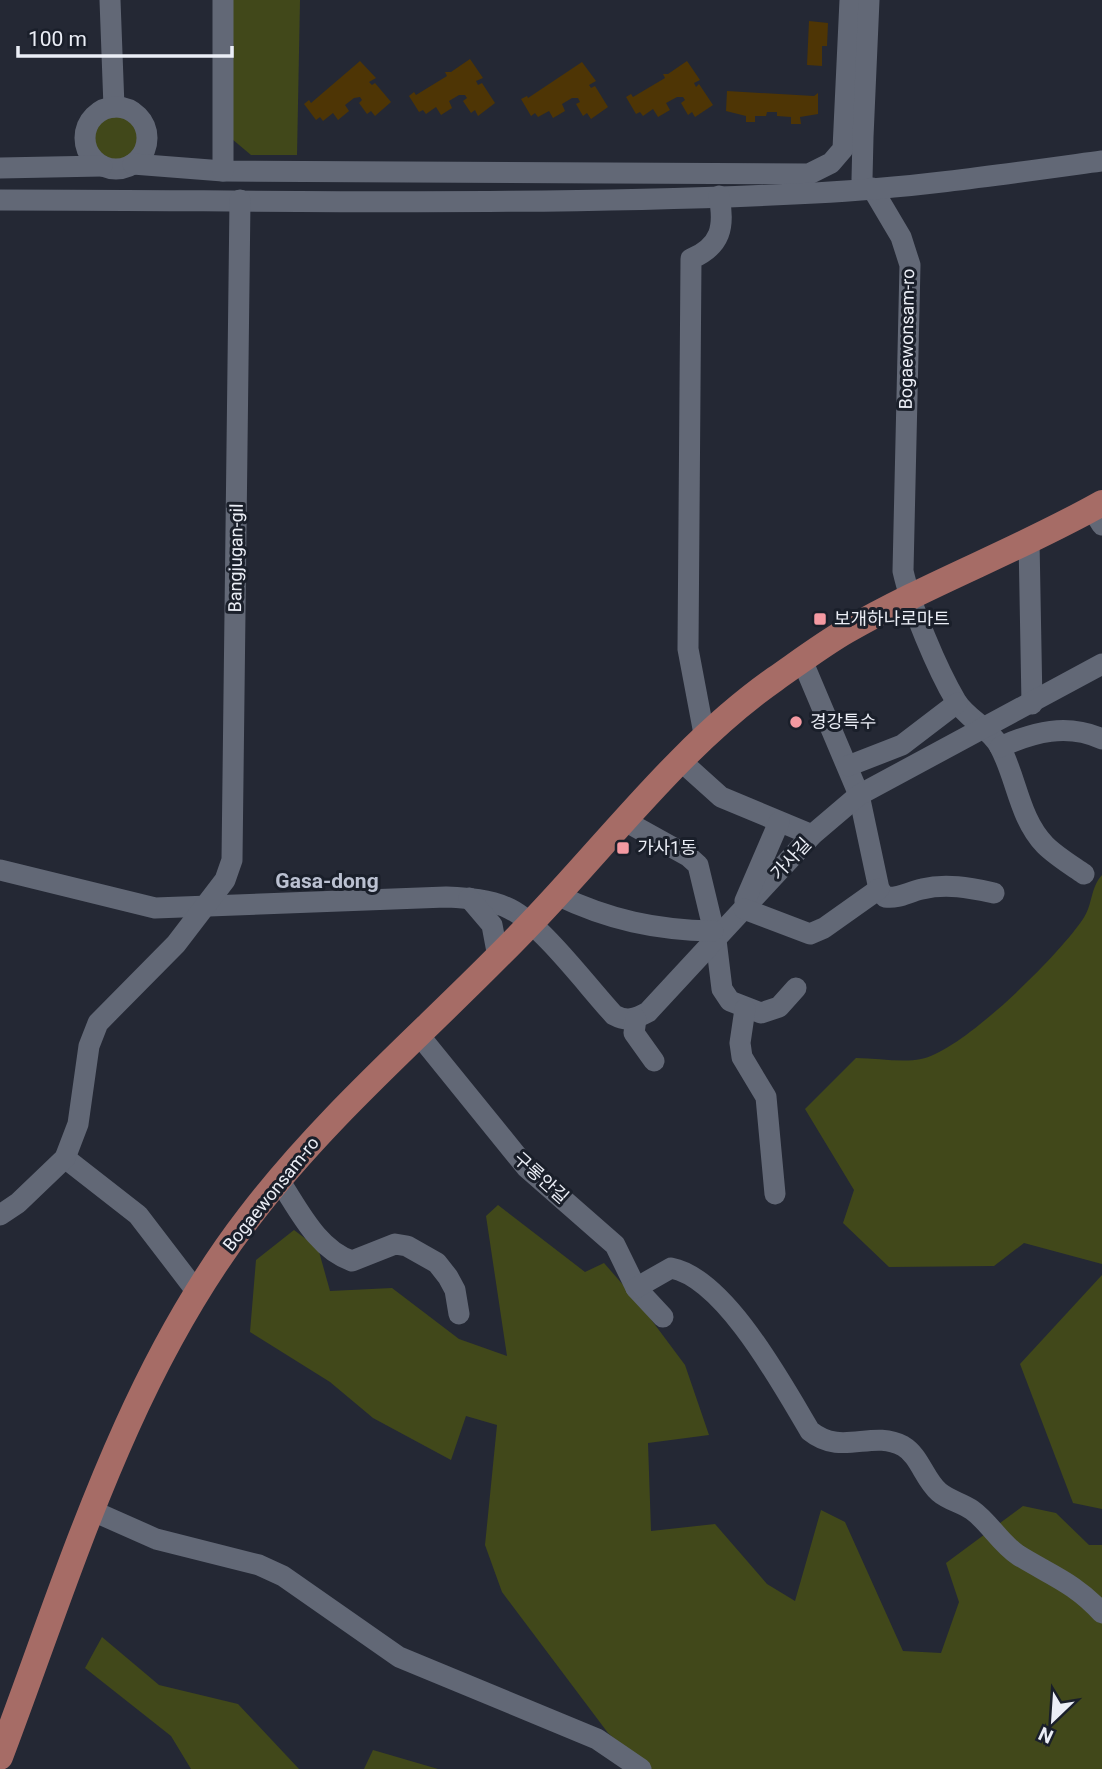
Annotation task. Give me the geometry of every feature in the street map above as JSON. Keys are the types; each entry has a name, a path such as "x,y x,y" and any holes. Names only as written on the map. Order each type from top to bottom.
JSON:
{"main road":[{"name":"Bogaewonsam-ro","path":"0,1757 133,1410 197,1292 242,1226 279,1180 353,1099 530,924 681,762 769,683 846,631 909,598 1029,540 1099,512"}],"street":[{"path":"110,0 114,107"},
{"path":"223,0 223,171"},
{"path":"0,168 102,166 118,169 133,164 223,171 809,174 831,163 843,149 850,0"},
{"path":"869,0 863,151 869,188"},
{"path":"102,166 90,155 86,132 99,112 114,107 136,115 145,128 146,144 133,164"},
{"path":"0,200 605,200 719,196 869,188 1102,161"},
{"name":"Bogaewonsam-ro","path":"869,188 901,237 910,265 903,571 909,598"},
{"path":"705,739 688,649 691,259 708,251 718,240 722,212 719,196"},
{"name":"Bangjugan-gil","path":"65,1158 78,1124 89,1046 98,1023 176,944 225,880 232,860 240,200"},
{"path":"1029,540 1032,704"},
{"path":"909,598 957,703 986,729 1000,747 1021,806 1034,830 1045,845 1084,874"},
{"path":"802,660 859,795 879,889 885,897 896,898 923,889 957,885 994,892"},
{"name":"가사길","path":"636,1019 648,1012 714,935 742,911 813,835 859,795 986,729 1102,664"},
{"path":"848,766 902,745 957,703"},
{"path":"1000,747 1030,734 1071,729 1102,739"},
{"path":"681,762 721,797 813,835"},
{"path":"625,821 688,856 698,865 714,935 722,989 730,1001 761,1013 779,1007 796,988"},
{"path":"779,822 742,911 810,934 824,928 879,889"},
{"path":"0,870 135,906 205,908 469,898 511,910 530,924 614,1015 624,1020 636,1019 634,1033 654,1061"},
{"path":"557,895 587,909 642,926 714,935"},
{"path":"469,898 492,925 498,957"},
{"path":"745,1009 740,1043 742,1056 766,1097 775,1194"},
{"name":"구롱안길","path":"419,1035 526,1167 615,1245 636,1287 663,1317"},
{"path":"0,1215 18,1203 65,1158 138,1214 197,1292"},
{"path":"279,1180 318,1238 338,1256 352,1261 395,1244 407,1246 437,1263 455,1290 459,1314"},
{"path":"636,1287 671,1268 695,1277 747,1328 810,1431 821,1439 836,1444 885,1441 902,1446 915,1457 940,1493 975,1512 993,1534 1017,1554 1066,1580 1102,1613"},
{"path":"93,1511 156,1539 232,1555 271,1570 399,1657 597,1739 640,1769"}],"green space":[{"path":"232,0 300,0 297,155 251,155 232,139"},
{"path":"117,112 134,120 142,137 134,154 117,162 100,154 92,137 100,120"},
{"path":"1102,875 1102,1264 1024,1243 994,1266 889,1267 843,1223 854,1190 805,1109 856,1058 921,1059 961,1039 984,1021 1009,1000 1071,935 1086,914 1095,885"},
{"path":"498,1205 585,1272 604,1263 638,1302 685,1365 709,1435 648,1443 651,1531 715,1524 767,1584 795,1601 821,1510 845,1522 903,1651 941,1653 959,1602 946,1563 1023,1506 1056,1513 1089,1545 1102,1545 1102,1769 650,1769 608,1733 502,1592 485,1545 497,1425 466,1416 451,1460 373,1418 330,1382 250,1332 256,1260 294,1230 318,1248 330,1291 392,1288 459,1339 507,1356 486,1216"},
{"path":"1102,1275 1102,1509 1073,1503 1020,1364"},
{"path":"102,1637 159,1685 238,1704 299,1769 191,1769 171,1736 85,1668"},
{"path":"373,1750 438,1769 364,1769"}],"building":[{"path":"809,21 828,23 827,46 822,46 822,66 807,65"},
{"path":"470,59 483,78 476,81 478,85 482,83 495,103 478,116 475,110 471,113 463,101 467,98 465,95 459,95 449,101 452,108 441,115 436,107 426,114 423,110 419,112 409,96 414,92 416,95 447,76 445,72 451,72"},
{"path":"360,61 376,78 369,82 372,85 375,83 391,102 375,116 371,111 367,114 359,103 362,100 360,97 354,98 345,105 349,111 338,120 333,113 323,121 320,117 316,120 304,104 309,100 311,103"},
{"path":"687,61 700,80 694,83 696,87 699,84 713,105 695,117 692,112 688,115 681,103 685,100 683,97 677,97 666,103 670,110 658,117 653,109 643,116 640,112 636,114 626,97 631,94 633,97 665,78 663,74 668,74"},
{"path":"582,62 596,81 589,85 591,88 595,86 608,107 591,119 587,113 583,116 576,104 580,102 578,98 572,98 562,104 565,111 553,118 549,111 538,117 535,113 531,116 521,99 527,96 528,98"},
{"path":"727,91 814,96 818,93 818,114 800,117 801,124 791,124 791,117 777,116 777,112 767,112 766,116 755,116 755,122 746,122 746,116 726,111"}],"place":[{"name":"보개하나로마트","path":"820,619"},
{"name":"경강특수","path":"796,722"},
{"name":"가사1동","path":"623,848"}],"district":[{"name":"Gasa-dong","path":"327,881"}]}
